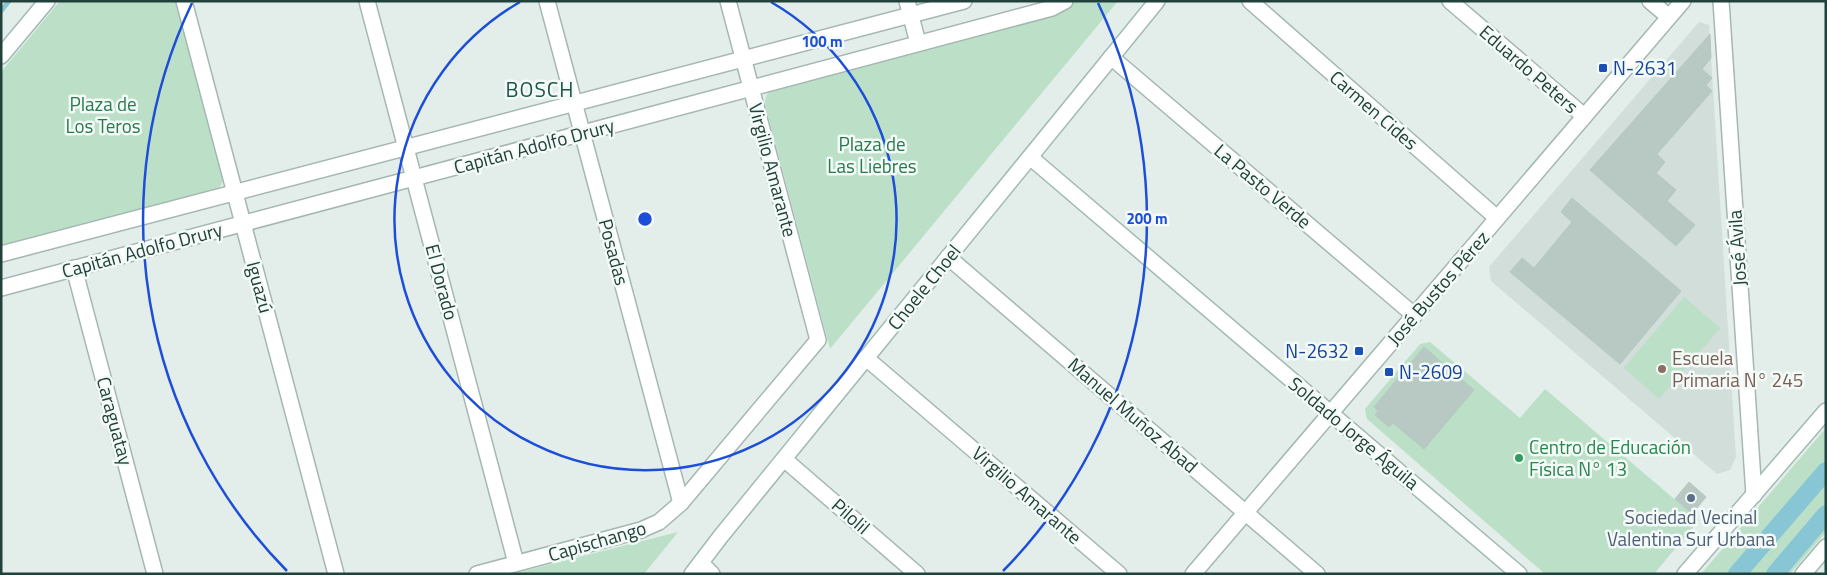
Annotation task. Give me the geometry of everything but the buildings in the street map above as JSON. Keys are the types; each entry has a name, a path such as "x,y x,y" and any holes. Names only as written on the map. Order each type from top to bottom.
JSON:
{"street":[{"path":"1,56 47,1"},
{"name":"Iguazú","path":"184,1 336,574"},
{"name":"El Dorado","path":"367,1 516,563"},
{"name":"Posadas","path":"547,1 681,504"},
{"name":"Virgilio Amarante","path":"681,504 818,340 728,1"},
{"name":"Capitán Adolfo Drury","path":"1,254 744,59 909,8 964,1"},
{"name":"Capitán Adolfo Drury","path":"1,288 1052,8 1065,1"},
{"name":"Choele Choel","path":"701,570 784,459 1156,1"},
{"name":"Carmen Cides","path":"1250,1 1497,218"},
{"name":"Eduardo Peters","path":"1450,1 1584,116"},
{"path":"1650,1 1669,18"},
{"name":"José Bustos Pérez","path":"1193,574 1683,1"},
{"name":"José Ávila","path":"1721,1 1754,495"},
{"path":"909,8 918,43"},
{"name":"La Pasto Verde","path":"1111,57 1414,315"},
{"name":"Soldado Jorge Águila","path":"1030,157 1519,574"},
{"name":"Manuel Muñoz Abad","path":"948,257 1317,574"},
{"name":"Caraguatay","path":"74,268 155,574"},
{"name":"Virgilio Amarante","path":"866,358 1119,574"},
{"path":"1685,574 1826,411"},
{"name":"Pilolil","path":"784,459 917,574"},
{"name":"Capischango","path":"477,574 632,533 659,522 681,504"},
{"path":"1803,574 1826,547"}],"shaded area":[{"name":"Escuela Primaria N° 245","path":"1699,22 1709,25 1736,457 1730,470 1717,474 1491,281 1489,267"}],"green space":[{"name":"Plaza de Los Teros","path":"60,1 176,1 223,170 222,182 215,191 1,248 1,72"},
{"name":"Plaza de Las Liebres","path":"1076,1 1118,1 830,349 766,109 765,100 767,94 771,89 1065,9"},
{"path":"1684,297 1720,328 1659,399 1624,368"},
{"name":"Centro de Educación Física N° 13","path":"1430,342 1520,418 1545,389 1699,520 1654,574 1545,574 1367,419 1365,409 1420,344"},
{"path":"1826,428 1826,532 1790,574 1701,574"},
{"path":"678,532 644,574 512,574"}],"waterway":[{"path":"1,11 9,1"},
{"path":"1737,574 1826,471"},
{"path":"1775,574 1826,514"}],"place":[{"name":"N-2631","path":"1603,68"},
{"name":"N-2632","path":"1359,351"},
{"name":"Escuela Primaria N° 245","path":"1662,369"},
{"name":"N-2609","path":"1389,372"},
{"name":"Centro de Educación Física N° 13","path":"1519,458"},
{"name":"Sociedad Vecinal Valentina Sur Urbana","path":"1691,498"}],"district":[{"name":"BOSCH","path":"540,90"}]}
